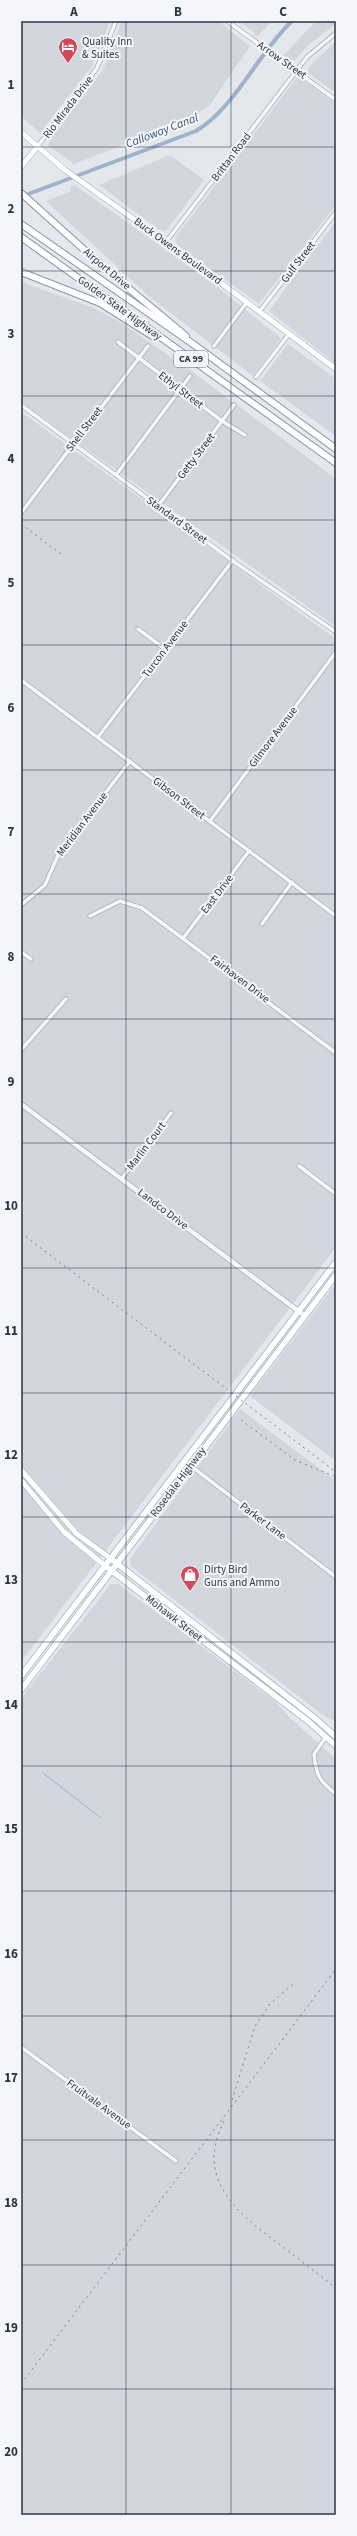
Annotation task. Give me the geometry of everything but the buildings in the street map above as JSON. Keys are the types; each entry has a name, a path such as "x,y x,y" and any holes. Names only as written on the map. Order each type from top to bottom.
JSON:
{"highway":[{"name":"Airport Drive","path":"21,193 35,208 183,333 193,344"},
{"name":"Golden State Highway","path":"21,224 193,344 336,449"},
{"name":"Golden State Highway","path":"21,237 336,463"},
{"path":"21,272 100,303 185,355"}],"main road":[{"name":"Buck Owens Boulevard","path":"21,132 65,170 166,242 336,369"},
{"path":"21,168 37,147"},
{"name":"Rosedale Highway","path":"21,1676 336,1262"},
{"name":"Rosedale Highway","path":"21,1690 336,1275"},
{"name":"Mohawk Street","path":"21,1470 77,1534 117,1563 250,1667 316,1719 336,1737"},
{"name":"Mohawk Street","path":"21,1480 64,1532 104,1565 336,1746"},
{"path":"221,1655 224,1651 240,1663 250,1667"}],"street":[{"name":"Rio Mirada Drive","path":"37,147 97,68 116,21"},
{"name":"Arrow Street","path":"227,21 336,100"},
{"name":"Brittan Road","path":"166,242 296,71 315,49 336,33"},
{"name":"Gulf Street","path":"260,312 336,212"},
{"path":"214,346 247,302"},
{"path":"256,377 289,334"},
{"name":"Ethyl Street","path":"118,342 222,421 245,435"},
{"name":"Shell Street","path":"21,513 148,346"},
{"path":"116,475 190,376"},
{"name":"Standard Street","path":"21,405 158,506 336,632"},
{"name":"Getty Street","path":"158,506 234,405"},
{"name":"Turcon Avenue","path":"98,737 233,560"},
{"path":"138,629 165,649"},
{"name":"Gilmore Avenue","path":"210,821 336,652"},
{"name":"Gibson Street","path":"21,680 336,916"},
{"name":"Meridian Avenue","path":"21,905 45,885 59,853 130,761"},
{"name":"East Drive","path":"184,937 249,851"},
{"path":"262,924 292,882"},
{"name":"Fairhaven Drive","path":"90,916 120,902 142,908 184,937 336,1053"},
{"path":"21,952 31,959"},
{"path":"21,1050 66,999"},
{"name":"Landco Drive","path":"21,1104 305,1316"},
{"name":"Marlin Court","path":"122,1178 171,1113"},
{"path":"299,1166 336,1194"},
{"name":"Parker Lane","path":"190,1466 336,1577"},
{"path":"326,1737 314,1754 316,1770 323,1784 336,1794"},
{"name":"Fruitvale Avenue","path":"21,2048 176,2161"}],"shaded area":[{"path":"21,21 110,21 92,66 40,133 21,116"},
{"path":"122,21 218,21 250,46 209,106 191,118 74,164 49,146 49,141 103,70"},
{"path":"239,21 272,21 257,37 254,35 255,33"},
{"path":"316,21 336,21 336,24 308,45 294,61 283,56"},
{"path":"336,41 336,93 308,73 308,68"},
{"path":"298,76 336,104 336,205 259,304 177,245 175,238"},
{"path":"170,155 204,180 166,231 160,230 99,185"},
{"path":"75,185 217,287 281,338 253,376 151,298 46,201 71,191 70,187"},
{"path":"336,221 336,364 269,311"},
{"path":"21,282 94,308 120,322 194,373 336,479 336,627 21,402"},
{"path":"288,344 336,379 336,436 260,381"},
{"path":"21,412 336,639 336,1247 21,1662"},
{"path":"336,1283 336,1461 250,1396"},
{"path":"240,1409 336,1481 336,1721 324,1716 131,1566 130,1559"},
{"path":"111,1584 118,1584 276,1702 289,1717 336,1759 336,2515 21,2515 21,1698"}],"waterway":[{"name":"Calloway Canal","path":"23,196 196,131 210,121 222,109 268,48 292,21"},
{"path":"43,1773 101,1818"}],"railway":[{"path":"21,524 61,554"},
{"path":"21,1233 336,1472"},
{"path":"241,1420 295,1460 336,1477"},
{"path":"21,2384 336,1969"},
{"path":"232,2100 255,2026 270,2004 293,1984"},
{"path":"224,2121 216,2142 214,2162 218,2179 226,2195 252,2223 336,2288"}],"place":[{"name":"Quality Inn & Suites","path":"68,64"},
{"name":"Dirty Bird Guns and Ammo","path":"190,1592"}]}
